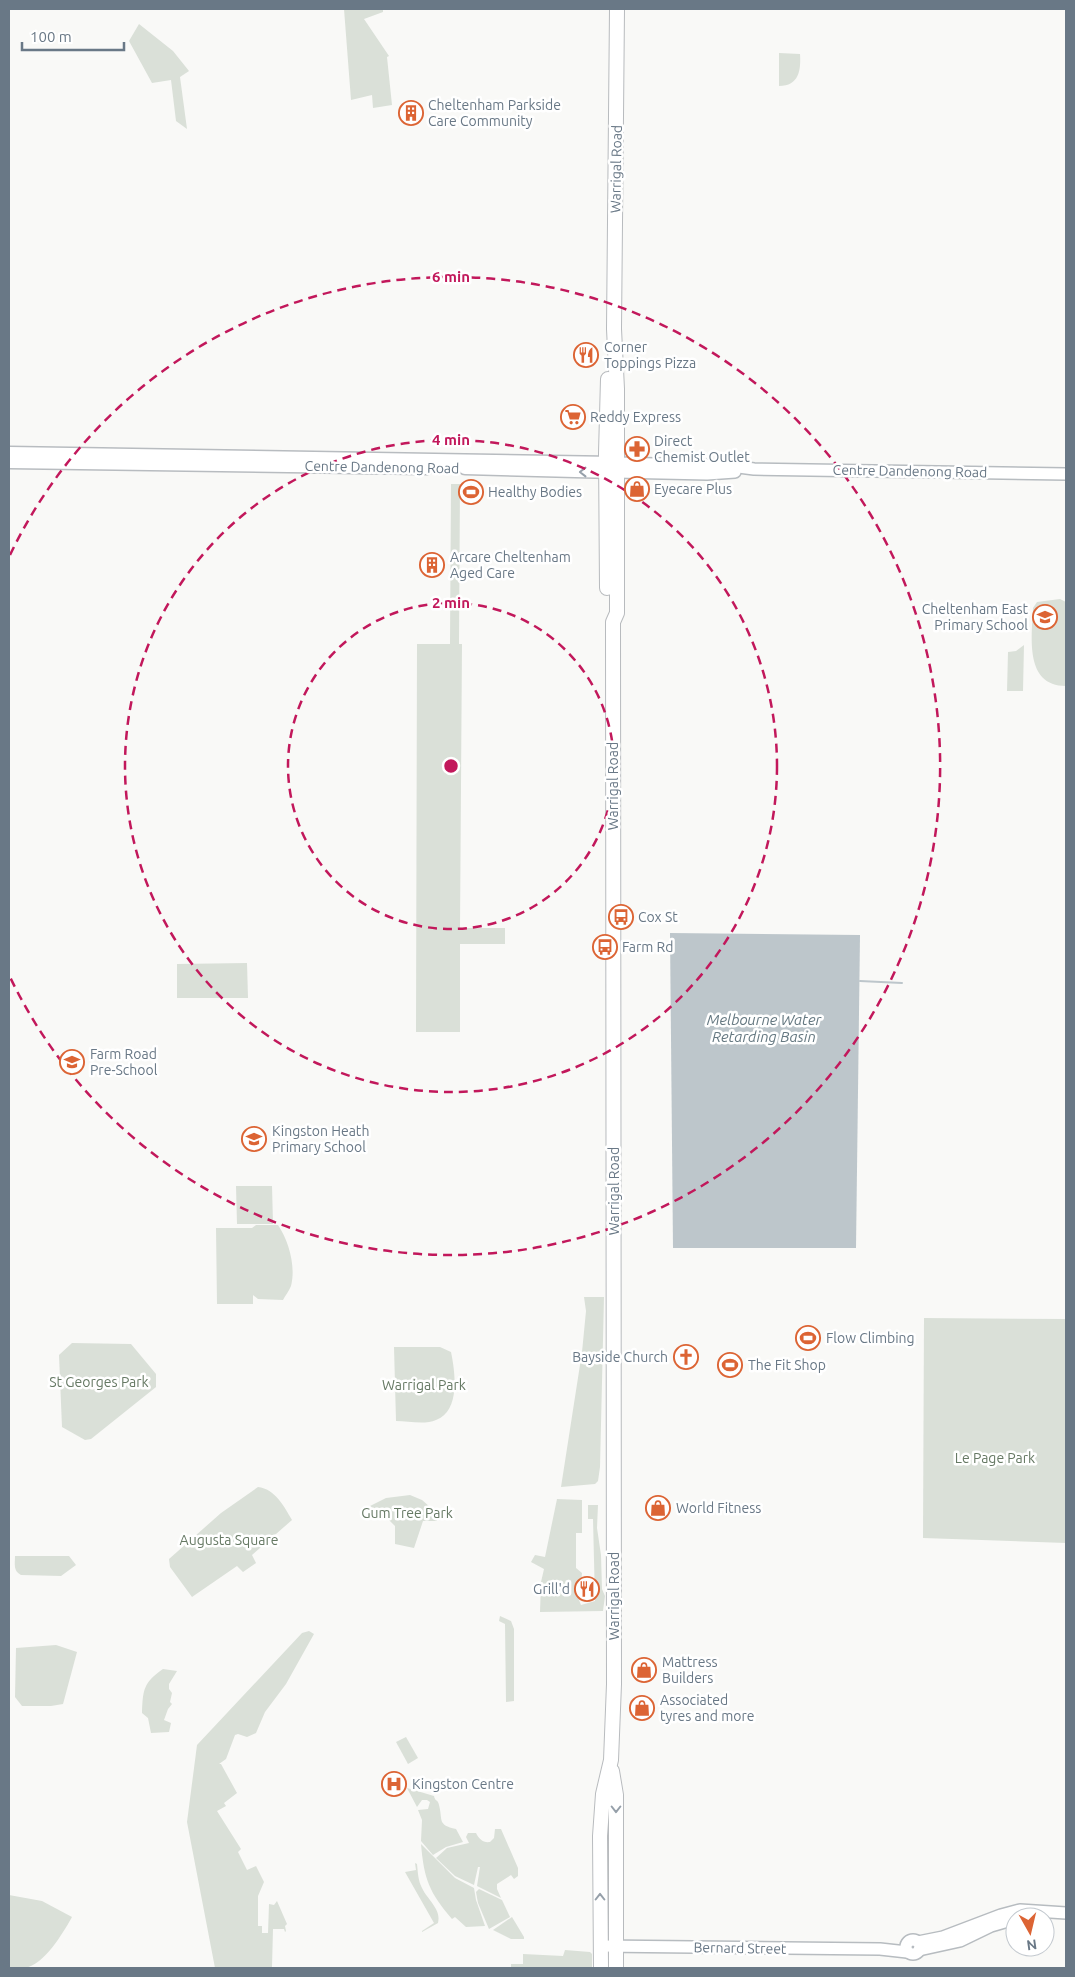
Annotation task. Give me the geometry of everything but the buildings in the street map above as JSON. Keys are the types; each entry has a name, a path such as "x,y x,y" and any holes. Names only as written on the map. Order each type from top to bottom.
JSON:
{"highway":[{"name":"Warrigal Road","path":"601,1968 601,1828 603,1794 610,1760 614,1660 612,1459 614,1306 613,622 608,614 608,604 612,468 617,389 614,329 617,9"},
{"name":"Warrigal Road","path":"610,1760 616,1795 616,1968"}],"main road":[{"name":"Centre Dandenong Road","path":"9,453 612,468"},
{"name":"Centre Dandenong Road","path":"9,462 456,468 612,468"}],"street":[{"name":"Centre Dandenong Road","path":"612,468 731,466 754,469 1066,474"},
{"path":"918,1946 1005,1914"},
{"path":"918,1946 960,1941 991,1926 1005,1922"},
{"name":"Bernard Street","path":"600,1946 906,1949 912,1940 918,1946"}],"green space":[{"path":"344,9 383,9 383,12 364,19 389,56 387,57 392,105 373,108 372,95 351,100"},
{"path":"139,24 173,51 189,71 180,77 187,129 176,121 171,80 152,83 129,41"},
{"path":"779,53 800,54 800,60 799,71 795,80 786,85 779,86"},
{"path":"451,484 460,484 459,644 462,644 460,928 505,928 505,944 460,944 460,1032 416,1032 417,644 450,644"},
{"path":"1060,599 1066,602 1066,686 1052,684 1043,678 1033,658 1032,645 1033,608 1037,602"},
{"path":"1024,645 1023,691 1007,691 1008,652 1016,651"},
{"path":"247,963 248,998 177,998 177,964"},
{"path":"236,1186 272,1186 273,1224 237,1224"},
{"path":"256,1225 278,1225 282,1231 292,1263 291,1286 283,1300 258,1299 253,1295 253,1304 217,1304 216,1228 252,1228"},
{"path":"584,1297 604,1297 600,1467 598,1481 595,1484 561,1487 582,1352 586,1311"},
{"name":"Le Page Park","path":"924,1318 1066,1319 1066,1543 923,1538"},
{"name":"St Georges Park","path":"72,1343 131,1344 156,1374 156,1387 91,1439 85,1440 62,1427 59,1355"},
{"name":"Warrigal Park","path":"394,1347 440,1347 451,1352 455,1379 453,1400 444,1415 436,1420 427,1422 396,1421"},
{"name":"Augusta Square","path":"258,1487 264,1488 274,1495 292,1520 252,1555 256,1563 243,1572 237,1566 192,1597 170,1567 169,1559 221,1513"},
{"name":"Gum Tree Park","path":"410,1495 422,1500 438,1514 437,1521 423,1521 414,1548 395,1544 395,1526 385,1516 369,1517 368,1507 386,1498"},
{"path":"557,1499 582,1500 582,1533 576,1533 576,1568 582,1573 580,1594 577,1595 581,1605 595,1601 593,1519 588,1519 588,1505 598,1505 597,1528 601,1555 602,1589 605,1596 603,1611 540,1612 541,1582 544,1569 531,1562 535,1555 545,1557"},
{"path":"15,1556 69,1556 76,1565 61,1576 21,1575 16,1569"},
{"path":"500,1616 511,1621 514,1629 514,1701 506,1702 505,1624 499,1621"},
{"path":"309,1631 314,1634 286,1684 265,1712 256,1733 247,1737 235,1735 226,1759 219,1764 221,1764 237,1793 224,1803 226,1806 217,1811 241,1849 238,1852 247,1870 256,1866 264,1882 258,1896 258,1926 262,1926 262,1933 268,1933 269,1904 274,1905 277,1901 287,1924 285,1926 286,1931 284,1929 273,1929 271,1968 215,1968 187,1822 197,1745 302,1633"},
{"path":"56,1645 77,1652 63,1704 22,1706 15,1697 16,1648"},
{"path":"163,1669 177,1671 169,1684 169,1689 172,1693 170,1702 172,1704 164,1720 171,1723 169,1732 151,1733 148,1718 142,1713 143,1698 148,1683"},
{"path":"406,1737 418,1758 408,1764 396,1742"},
{"path":"407,1788 434,1796 439,1803 443,1824 456,1829 463,1842 446,1847 433,1855 421,1841 422,1820 418,1810 428,1809 430,1802 422,1800 417,1807"},
{"path":"495,1829 501,1829 518,1868 518,1876 514,1879 511,1875 497,1884 501,1898 477,1886 480,1867 478,1867 474,1885 455,1876 436,1858 447,1848 469,1843 466,1837 468,1833 476,1833 481,1840 490,1842 494,1838"},
{"path":"421,1844 455,1878 474,1888 485,1926 466,1927 455,1917 452,1919 444,1909 433,1893 426,1876"},
{"path":"415,1863 417,1864 418,1876 424,1892 436,1909 439,1918 438,1923 422,1932 434,1923 405,1872 416,1870"},
{"path":"479,1889 502,1900 510,1917 489,1929 478,1903 476,1892"},
{"path":"9,1895 42,1901 72,1917 46,1955 32,1966 25,1968 9,1968"},
{"path":"512,1917 524,1939 511,1939 493,1930"},
{"path":"565,1950 590,1952 592,1954 592,1968 511,1968 511,1964 523,1964 523,1954 563,1956"}],"water":[{"name":"Melbourne Water Retarding Basin","path":"670,933 860,935 856,1248 673,1248"}],"waterway":[{"path":"860,981 902,983"}],"place":[{"name":"Cheltenham Parkside Care Community","path":"411,113"},
{"name":"Corner Toppings Pizza","path":"586,355"},
{"name":"Reddy Express","path":"573,417"},
{"name":"Direct Chemist Outlet","path":"637,449"},
{"name":"Eyecare Plus","path":"637,489"},
{"name":"Healthy Bodies","path":"471,492"},
{"name":"Arcare Cheltenham Aged Care","path":"432,565"},
{"name":"Cheltenham East Primary School","path":"1045,617"},
{"name":"Cox St","path":"621,917"},
{"name":"Farm Rd","path":"605,947"},
{"name":"Farm Road Pre-School","path":"72,1062"},
{"name":"Kingston Heath Primary School","path":"254,1139"},
{"name":"Flow Climbing","path":"808,1338"},
{"name":"Bayside Church","path":"686,1357"},
{"name":"The Fit Shop","path":"730,1365"},
{"name":"World Fitness","path":"658,1508"},
{"name":"Grill'd","path":"587,1589"},
{"name":"Mattress Builders","path":"644,1670"},
{"name":"Associated tyres and more","path":"642,1708"},
{"name":"Kingston Centre","path":"394,1784"}]}
